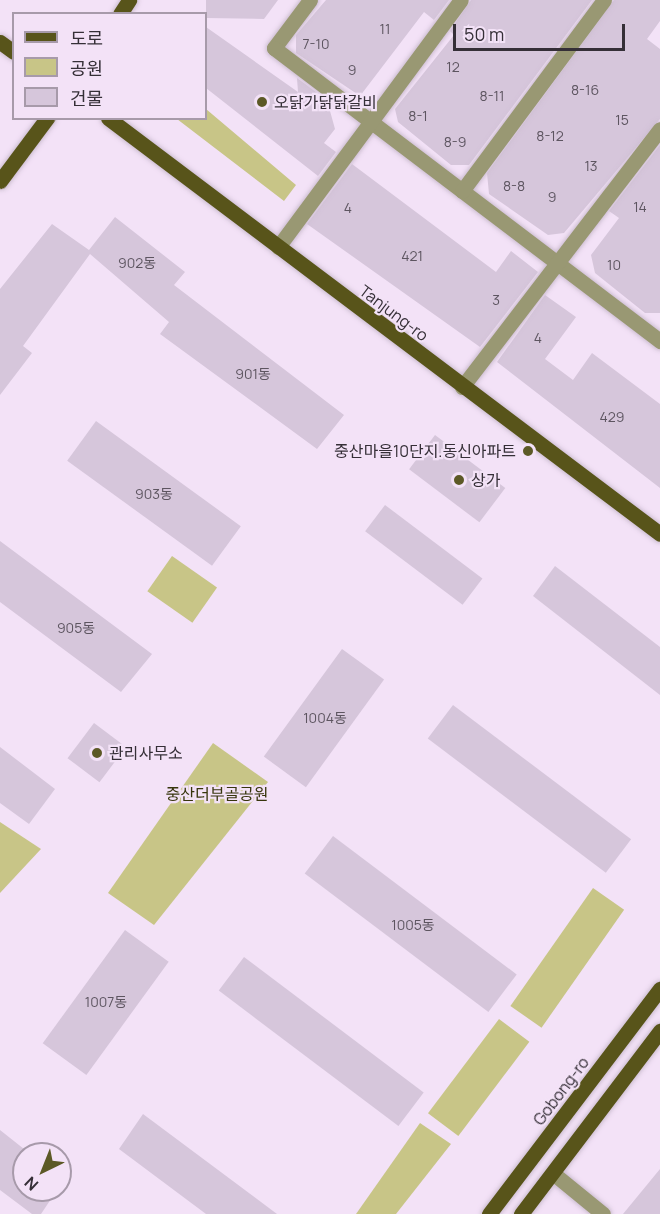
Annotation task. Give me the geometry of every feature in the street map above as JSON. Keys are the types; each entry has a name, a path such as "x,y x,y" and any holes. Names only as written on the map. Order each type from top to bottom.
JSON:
{"main road":[{"path":"0,182 46,120"},
{"name":"Tanjung-ro","path":"111,120 660,534"},
{"name":"Gobong-ro","path":"489,1214 660,988"},
{"path":"521,1214 554,1174 660,1031"}],"street":[{"path":"310,0 274,48 557,265 659,339"},
{"path":"278,247 373,122 461,0"},
{"path":"462,191 604,0"},
{"path":"462,387 660,129"},
{"path":"554,1174 603,1214"}],"green space":[{"path":"207,110 296,185 284,201 178,120 207,120"},
{"path":"172,556 217,588 192,623 147,591"},
{"name":"중산더부골공원","path":"213,743 268,782 154,925 108,893"},
{"path":"0,822 41,849 0,893"},
{"path":"593,888 624,910 542,1028 510,1006"},
{"path":"499,1019 529,1042 458,1136 428,1113"},
{"path":"420,1123 451,1144 396,1214 356,1214"}],"building":[{"path":"206,0 278,0 264,19 207,18"},
{"path":"326,0 449,0 434,20 424,12 360,96 296,53 296,35"},
{"path":"471,0 592,0 469,165 451,165 398,122 395,109 454,35 450,31"},
{"path":"614,0 660,0 660,21 647,39 660,49 660,119 564,233 548,235 489,194 487,173"},
{"path":"207,28 298,92 297,78 327,100 335,129 324,143 336,152 318,176 207,89"},
{"path":"660,145 660,313 645,313 595,273 591,255 619,218 609,211"},
{"path":"352,164 496,272 511,251 538,272 480,347 307,224"},
{"path":"115,217 185,272 174,285 344,415 317,449 160,334 169,322 90,254 23,346 32,353 0,395 0,289 52,224 89,250"},
{"path":"545,295 576,317 545,359 573,380 592,353 660,404 660,488 497,362"},
{"path":"96,421 241,526 212,566 67,461"},
{"name":"상가","path":"435,435 505,488 479,522 409,469"},
{"path":"385,505 482,578 463,605 365,531"},
{"path":"0,541 152,654 121,692 0,602"},
{"path":"555,566 660,647 660,695 533,596"},
{"path":"342,649 384,680 306,787 264,757"},
{"path":"453,705 631,839 606,873 428,739"},
{"name":"관리사무소","path":"94,723 126,747 99,782 68,758"},
{"path":"0,747 55,789 29,824 0,803"},
{"path":"333,836 517,974 488,1012 305,874"},
{"path":"125,930 169,962 86,1075 43,1043"},
{"path":"244,957 424,1092 398,1126 219,991"},
{"path":"143,1114 277,1214 206,1214 119,1149"},
{"path":"0,1130 15,1142 12,1142 12,1199 0,1190"},
{"path":"660,1169 660,1214 623,1214"},
{"path":"16,1202 49,1202 41,1214 32,1214"}],"place":[{"name":"오닭가닭닭갈비","path":"262,102"},
{"name":"중산마을10단지.동신아파트","path":"528,451"},
{"name":"상가","path":"459,480"},
{"name":"관리사무소","path":"97,753"}]}
